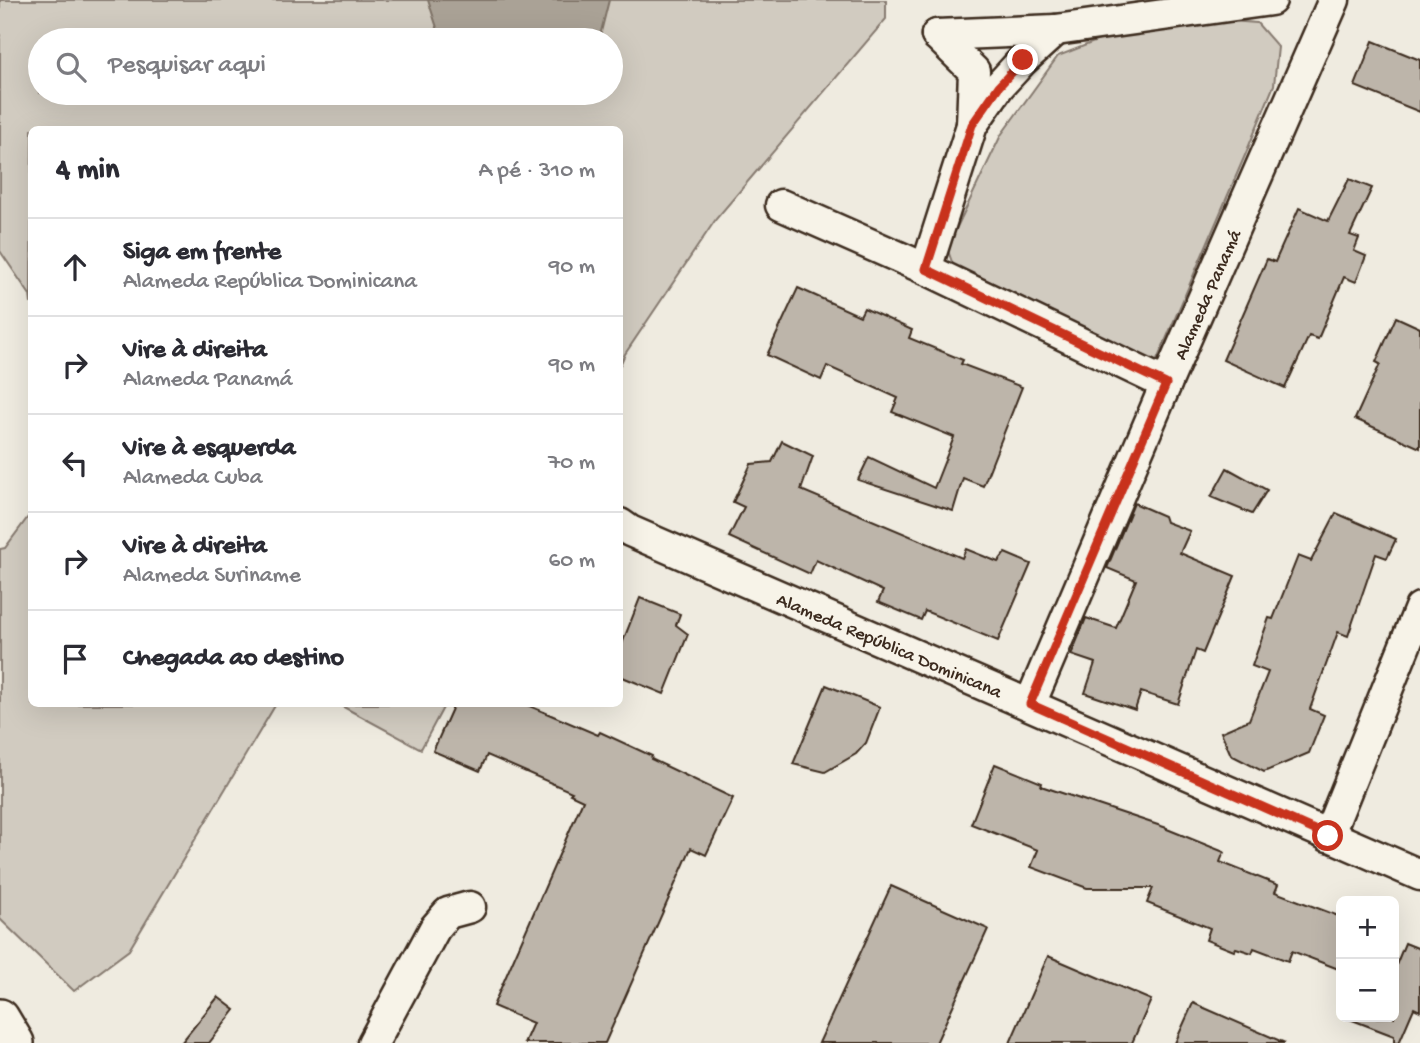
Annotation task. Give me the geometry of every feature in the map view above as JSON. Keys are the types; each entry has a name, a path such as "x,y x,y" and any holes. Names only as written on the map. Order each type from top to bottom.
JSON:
{"main road":[{"path":"0,1018 15,1043"}],"street":[{"path":"926,269 972,125 974,71 937,35 1056,30 1271,0"},
{"name":"Alameda Panamá","path":"1030,704 1334,0"},
{"path":"972,125 999,86 1056,30"},
{"path":"780,205 926,269 1166,384"},
{"name":"Alameda República Dominicana","path":"623,532 1030,704 1420,875"},
{"path":"1328,836 1420,608"},
{"path":"373,1043 435,928 448,913 470,907"}],"shaded area":[{"path":"0,0 886,0 886,19 716,219 623,358 623,126 28,126 28,292 0,251"},
{"path":"428,0 609,0 602,28 437,28"},
{"path":"1217,20 1257,23 1278,47 1274,85 1155,365 957,276 947,248 1001,135 1058,56 1117,33"},
{"path":"28,517 28,707 274,707 129,950 74,991 0,919 0,549 5,548"},
{"path":"344,707 443,707 421,749"}],"building":[{"path":"1373,41 1420,60 1420,112 1355,86"},
{"path":"1349,179 1372,188 1350,235 1359,238 1354,251 1366,256 1356,282 1344,277 1318,339 1309,336 1285,388 1223,360 1267,259 1275,262 1299,208 1328,221"},
{"path":"798,288 860,316 864,308 912,330 909,338 963,360 961,364 1022,387 983,486 963,478 953,511 858,480 869,457 934,488 954,437 892,412 898,398 827,366 821,380 767,355"},
{"path":"1396,317 1420,328 1420,448 1355,419 1380,364 1376,362"},
{"path":"782,441 813,456 801,490 962,558 966,549 998,562 1005,553 1031,564 998,641 925,611 921,620 878,602 883,591 816,560 810,574 729,537 744,507 733,502 751,464 772,462"},
{"path":"1227,468 1267,490 1252,514 1211,497"},
{"path":"1134,503 1164,516 1166,522 1190,531 1180,553 1235,576 1203,653 1196,650 1178,704 1141,692 1135,710 1085,693 1095,663 1071,655 1086,618 1116,628 1136,580 1107,568"},
{"path":"1336,513 1396,539 1387,558 1376,554 1348,636 1338,632 1310,709 1324,715 1309,753 1264,772 1231,755 1221,732 1249,720 1268,672 1252,666 1269,618 1273,619 1298,556 1311,561"},
{"path":"640,598 680,614 676,625 688,634 664,694 623,677 623,641"},
{"path":"826,685 880,707 866,743 856,754 825,772 793,764"},
{"path":"453,707 532,707 598,735 600,732 733,798 706,855 691,848 605,1043 524,1043 533,1023 493,1006 583,800 570,794 572,792 487,755 480,771 433,751"},
{"path":"995,764 1042,783 1041,786 1167,828 1224,852 1220,862 1278,885 1275,892 1336,915 1336,968 1292,951 1288,961 1254,948 1252,953 1236,948 1234,951 1206,940 1210,928 1147,903 1153,888 1087,888 1031,867 1038,850 971,824"},
{"path":"891,886 988,929 936,1043 819,1043"},
{"path":"1405,943 1420,949 1420,1011 1414,1008 1399,1043 1394,1043 1394,1036 1357,1022 1399,1022 1399,958"},
{"path":"1048,956 1151,1000 1132,1043 1010,1043"},
{"path":"218,997 235,1010 209,1043 181,1043"},
{"path":"1193,1003 1285,1043 1175,1043"}],"route":[{"path":"1023,60 999,86 972,125 926,269 1166,384 1030,704 1328,836"}]}
